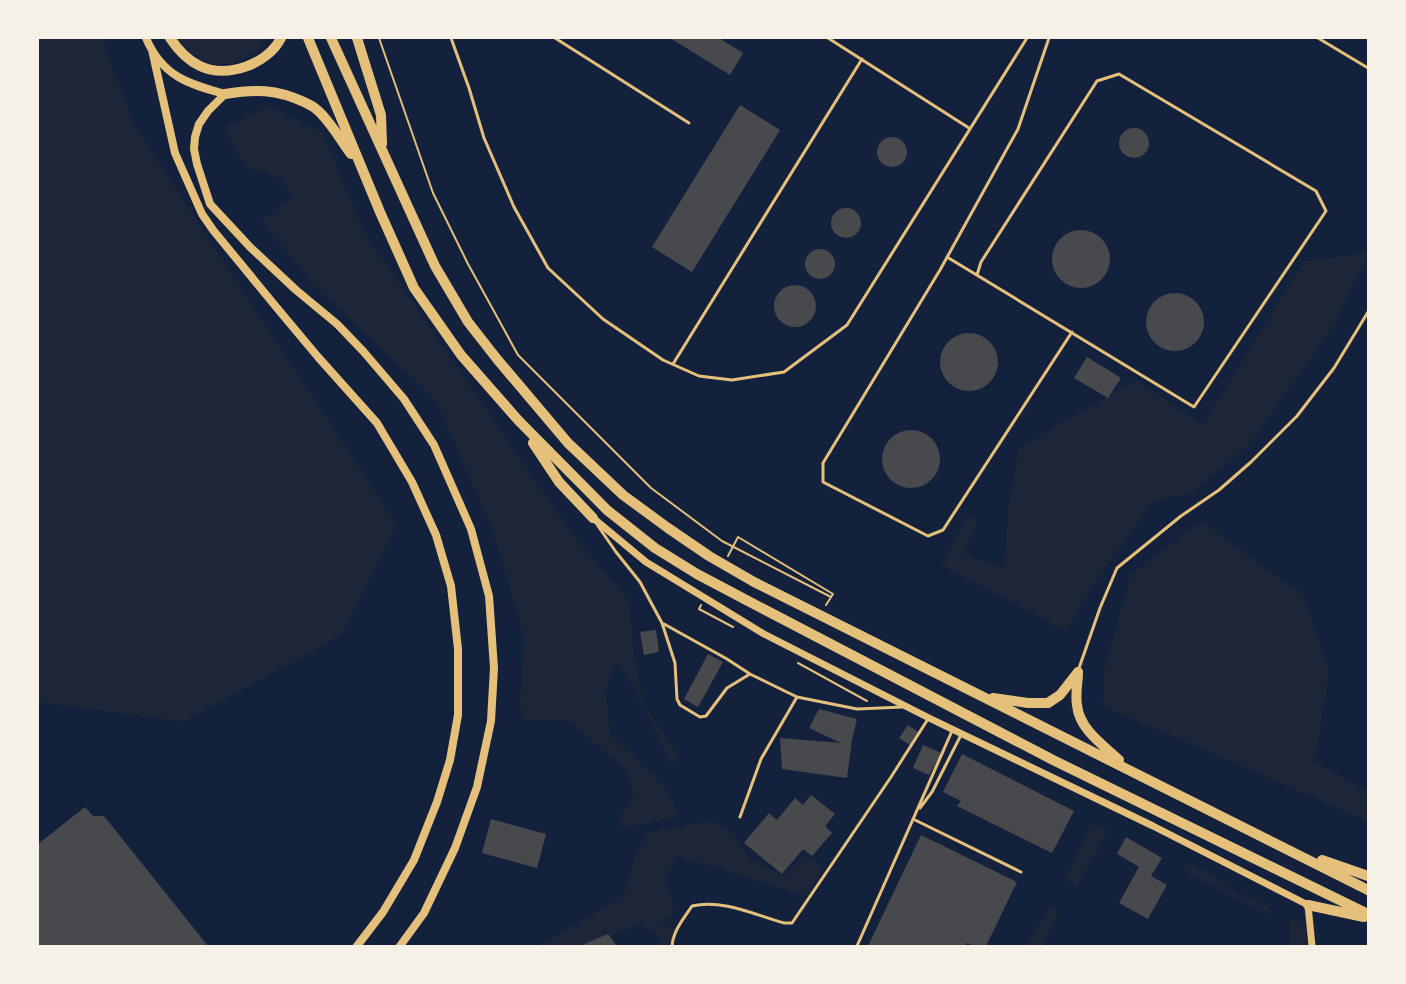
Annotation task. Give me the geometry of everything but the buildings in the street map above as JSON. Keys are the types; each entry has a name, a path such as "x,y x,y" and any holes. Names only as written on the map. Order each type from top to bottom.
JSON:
{"highway":[{"path":"170,38 181,53 201,66 222,71 257,62 271,53 281,38"},
{"path":"308,38 414,288 461,355 518,420 607,510 655,548 750,602 1053,760 1368,916"},
{"path":"331,38 435,266 468,322 568,443 623,495 709,556 754,582 1368,890"},
{"path":"357,38 381,114 382,150"},
{"path":"225,94 251,90 273,91 294,97 316,109 333,128 363,172"},
{"path":"518,420 559,482 592,518"},
{"path":"985,696 1048,703 1060,695 1078,672"},
{"path":"1078,672 1077,705 1081,720 1090,734 1130,770"},
{"path":"1290,851 1368,876"},
{"path":"1308,905 1368,916"}],"main road":[{"path":"146,38 165,67 178,77 197,87 225,94"},
{"path":"152,50 175,153 202,214 297,332 377,423 412,482 436,535 451,586 458,649 458,715 450,760 437,802 414,860 383,912 357,946"},
{"path":"225,94 208,111 199,124 195,137 196,164 210,204 250,247 337,324 404,399 434,445 471,530 489,596 494,668 491,721 477,787 455,848 424,913 400,946"}],"street":[{"path":"592,518 646,562 764,634 1308,905 1312,946"}],"lane":[{"path":"451,38 484,138 514,207 548,268 603,319 663,360 699,376 732,380 784,372 847,325 1027,38"},
{"path":"555,38 689,123"},
{"path":"828,38 969,128"},
{"path":"1049,38 1018,129 947,257 823,463 823,482 928,536 943,530 1072,332"},
{"path":"1317,38 1368,68"},
{"path":"673,364 862,59"},
{"path":"947,257 1194,407 1326,211 1316,191 1119,74 1097,81 981,262 977,275"},
{"path":"1078,672 1100,608 1118,568 1181,516 1220,490 1298,416 1334,368 1368,312"},
{"path":"592,518 640,582 662,623 675,663 677,699 680,705 700,717 706,716 727,688 750,674"},
{"path":"662,623 750,674 797,697 857,709 906,706"},
{"path":"740,817 761,759 797,697"},
{"path":"672,946 677,930 692,906 698,904 727,906 784,923 792,923 929,718"},
{"path":"856,946 953,730"},
{"path":"917,813 932,792 961,734"},
{"path":"914,819 1021,872"}],"path":[{"path":"379,38 433,194 518,355 651,488 722,541 831,597"},
{"path":"738,537 833,594"}],"shaded area":[{"path":"38,38 102,38 134,125 397,525 340,636 184,722 38,702"},
{"path":"176,38 266,38 256,51 242,60 217,64 199,58 183,47"},
{"path":"270,106 323,133 364,232 575,538 628,599 643,702 680,759 671,763 632,684 616,662 605,692 611,736 655,776 673,800 678,818 624,828 619,817 634,796 624,768 569,721 524,720 520,705 524,637 493,531 436,401 314,285 261,221 293,196 281,178 247,168 224,128"},
{"path":"1368,253 1335,324 1249,445 1192,493 1153,501 1092,587 1066,631 942,566 967,516 979,519 963,555 1004,568 1008,508 1019,448 1136,380 1203,425 1304,261"},
{"path":"1201,521 1303,595 1329,672 1315,762 1368,792 1368,821 1103,706 1104,671 1131,574"},
{"path":"708,821 731,830 747,856 783,877 805,855 824,867 807,896 678,856 665,877 674,906 671,917 656,923 675,929 670,946 656,946 661,938 639,924 587,946 538,946 624,895 635,855 648,832"},
{"path":"1092,822 1107,831 1076,888 1065,879"},
{"path":"1186,864 1200,867 1235,892 1270,907 1270,916 1181,870"},
{"path":"1051,905 1059,912 1043,946 1025,946"},
{"path":"1289,919 1305,922 1307,946 1290,946"}]}
